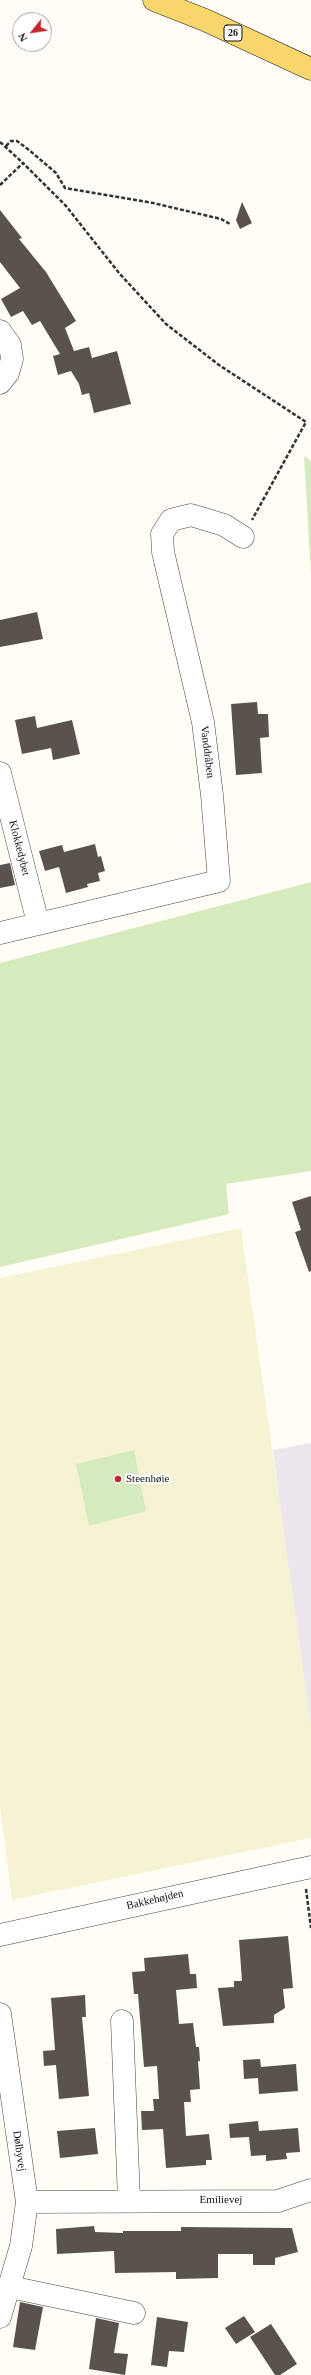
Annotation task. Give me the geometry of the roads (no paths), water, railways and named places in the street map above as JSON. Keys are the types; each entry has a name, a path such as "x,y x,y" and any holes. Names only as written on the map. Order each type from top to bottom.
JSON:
{"main road":[{"name":"26","path":"154,0 205,20 311,69"}],"street":[{"path":"0,330 10,345 12,359 8,373 0,383"},
{"name":"Vanddråben","path":"38,923 219,882 212,795 203,722 163,552 162,534 171,520 191,515 224,525 243,537"},
{"name":"Klokkedybet","path":"0,773 8,840 38,923"},
{"path":"0,933 38,923"},
{"name":"Bakkehøjden","path":"0,1935 307,1867"},
{"name":"Dølbyvej","path":"0,2014 27,2202 21,2246 0,2317"},
{"path":"122,2021 129,2200"},
{"name":"Emilievej","path":"27,2202 129,2200 278,2201 311,2190"},
{"path":"10,2287 134,2313"}],"place":[{"name":"Steenhøie","path":"118,1479"}]}
